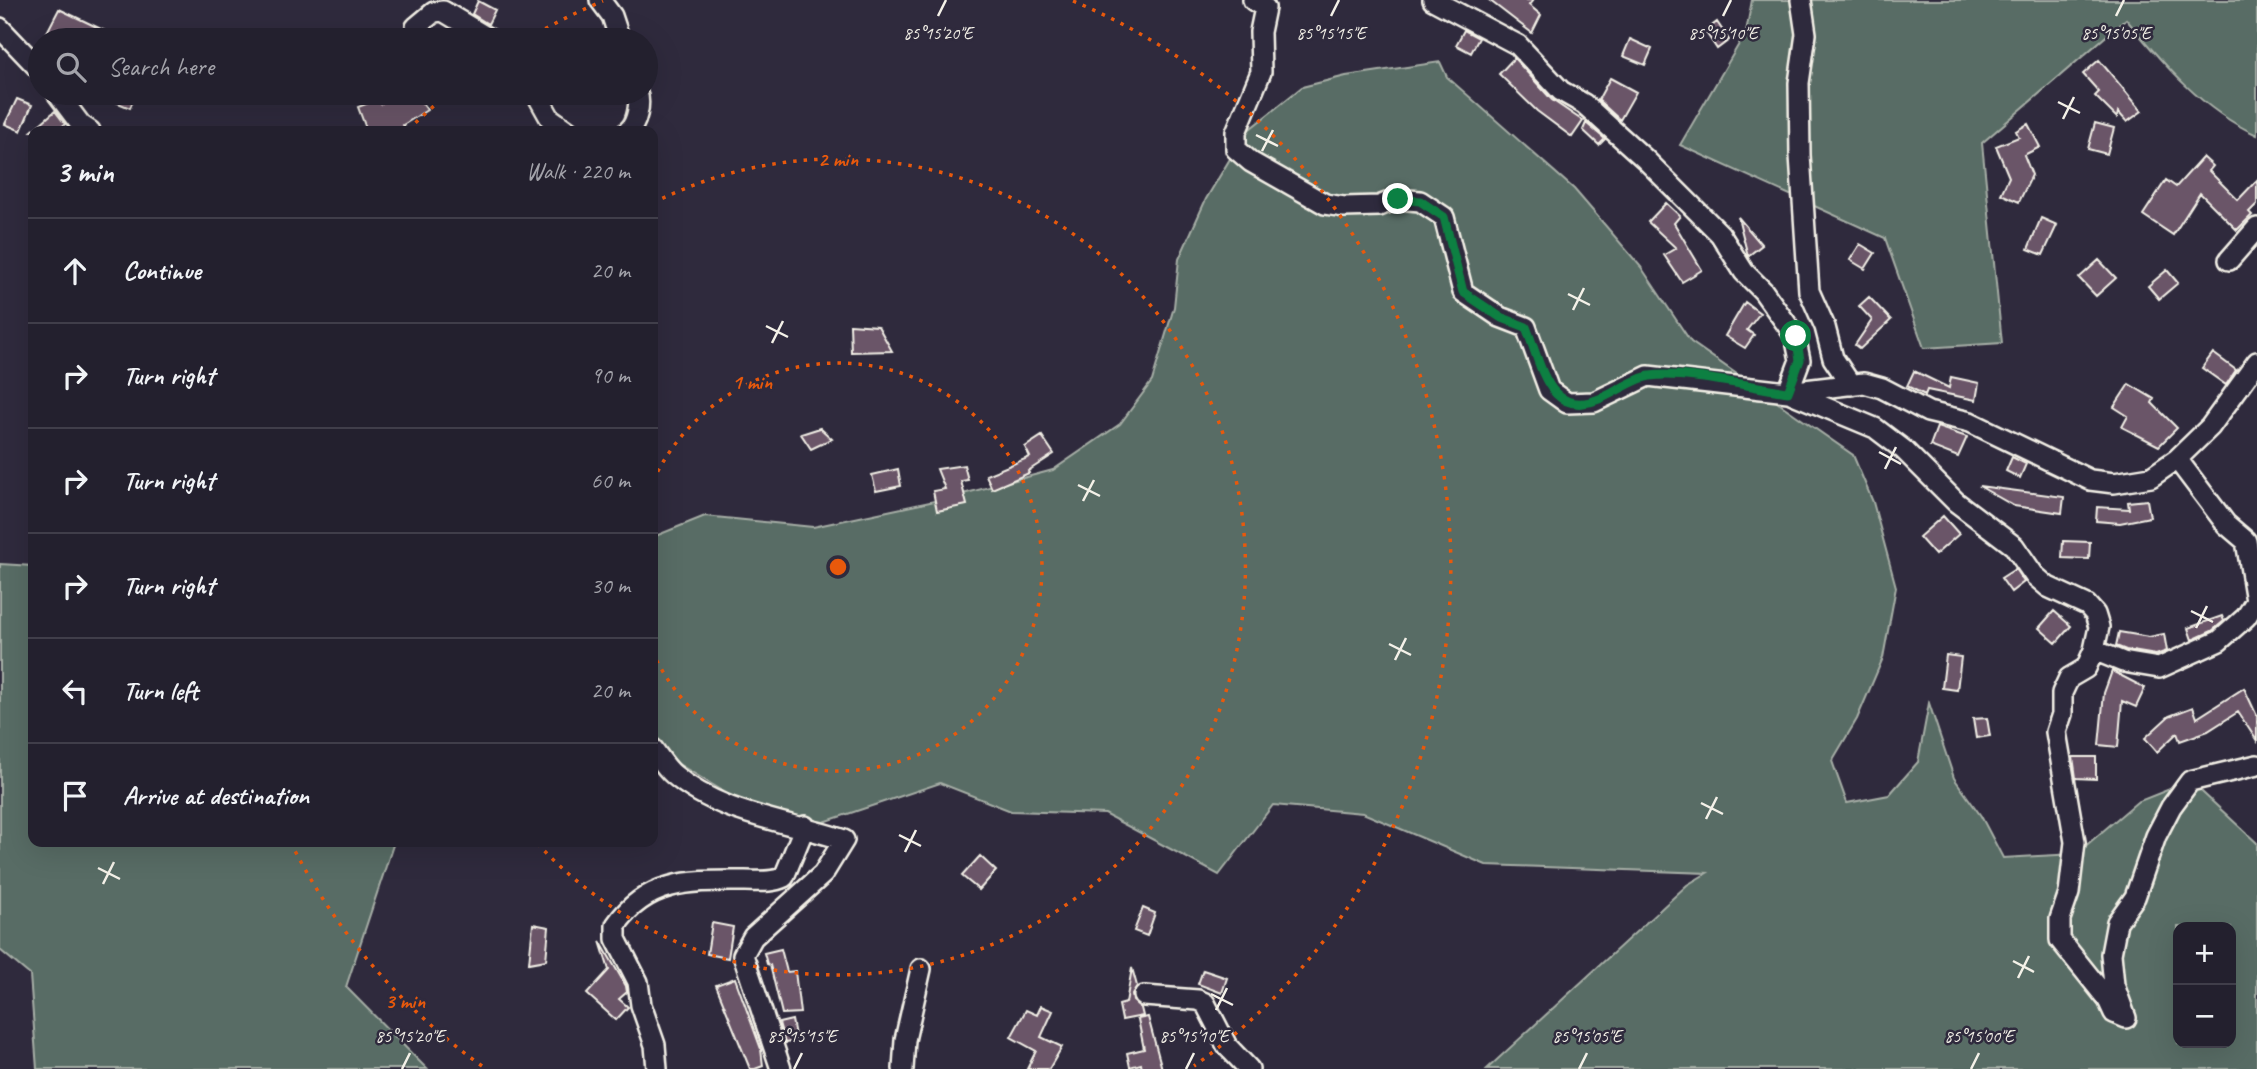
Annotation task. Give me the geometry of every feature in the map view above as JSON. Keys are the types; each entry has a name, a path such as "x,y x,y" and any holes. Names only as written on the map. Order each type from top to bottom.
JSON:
{"street":[{"path":"600,0 612,16 616,28"},
{"path":"1253,0 1265,8 1260,32 1261,72 1236,132 1236,149 1251,162 1325,204 1344,207 1379,206 1398,199 1420,201 1444,217 1463,292 1500,317 1526,327 1549,390 1567,403 1594,402 1648,376 1683,377 1788,392 1875,428 1904,450 1956,502 2014,546 2041,581 2087,605 2095,614 2099,628 2094,650 2086,668 2069,678 2062,693 2062,714 2056,732 2075,842 2069,893 2060,919 2060,940 2108,1000 2114,1013 2126,1018 2114,985 2111,954 2117,922 2135,897 2156,836 2171,807 2190,781 2257,765"},
{"path":"1433,0 1518,46 1561,91 1584,104 1680,192 1720,234 1744,272 1763,290 1796,336 1800,360 1788,392"},
{"path":"1801,0 1806,34 1799,83 1800,155 1809,291 1825,327 1833,358 1851,385"},
{"path":"416,27 434,12 443,11 471,28"},
{"path":"0,28 28,57"},
{"path":"66,105 82,126"},
{"path":"543,105 550,118 561,126"},
{"path":"633,126 638,105"},
{"path":"2230,260 2257,228"},
{"path":"1788,392 1864,383 1882,388 1928,412 1970,422 2090,480 2113,483 2151,477 2177,459 2210,427 2257,362"},
{"path":"2094,650 2123,662 2159,668 2219,641 2246,617 2256,600 2246,541 2226,524 2177,459"},
{"path":"658,755 673,774 718,800 751,815 805,827 844,840 823,874 753,937 743,955 747,974 781,1069"},
{"path":"657,1069 655,1045 641,1004 638,982 616,939 616,925 636,903 676,882 768,881 784,877 805,827"},
{"path":"903,1069 905,1040 921,969"},
{"path":"1144,996 1205,1003 1227,1046 1249,1069"}],"green space":[{"path":"1752,0 2257,0 2257,135 2219,113 2185,85 2126,19 1982,143 2002,343 1924,348 1885,238 1680,145 1746,32"},
{"path":"1440,62 1447,77 1574,189 1641,267 1691,342 1853,455 1873,502 1896,587 1883,658 1857,719 1832,761 1847,803 1889,795 1918,762 1929,703 1954,778 1981,816 2003,858 2076,854 2137,802 2190,781 2257,843 2257,1069 1487,1069 1687,885 1707,873 1486,865 1363,813 1273,805 1219,875 1105,814 1011,811 940,783 824,822 761,814 660,753 658,535 705,516 813,527 944,499 1053,470 1120,424 1152,381 1174,307 1179,259 1206,199 1246,132 1302,87 1346,76"},
{"path":"0,564 28,566 28,847 392,847 346,987 427,1069 37,1069 30,975 0,950"}],"building":[{"path":"1489,0 1533,0 1529,5 1541,15 1532,33"},
{"path":"478,1 495,10 488,24 472,14"},
{"path":"59,9 99,28 49,28"},
{"path":"1717,22 1729,40 1717,49 1705,31"},
{"path":"1464,30 1479,38 1471,53 1456,45"},
{"path":"1630,39 1652,49 1645,65 1623,56"},
{"path":"1514,58 1552,100 1583,121 1572,137 1537,111 1499,74"},
{"path":"2099,60 2142,111 2127,122 2118,112 2117,118 2095,96 2099,92 2083,74"},
{"path":"1610,78 1636,92 1620,120 1598,100"},
{"path":"17,99 32,105 21,131 5,124"},
{"path":"423,105 427,110 404,126 365,126 358,107"},
{"path":"55,111 65,124 63,126 38,126"},
{"path":"1586,123 1605,139 1599,145 1583,130"},
{"path":"2095,123 2114,128 2107,154 2088,149"},
{"path":"2028,124 2040,147 2024,155 2032,175 2019,202 2001,194 2009,177 1996,146 2019,137 2016,131"},
{"path":"2203,157 2213,166 2209,171 2238,200 2257,180 2257,204 2249,212 2252,215 2237,230 2200,193 2173,235 2143,215 2166,180 2176,187"},
{"path":"1666,203 1680,216 1674,223 1702,270 1682,282 1664,255 1676,248 1648,222"},
{"path":"1738,217 1762,245 1748,256"},
{"path":"2041,218 2057,225 2043,255 2028,249"},
{"path":"1860,244 1875,253 1865,269 1850,260"},
{"path":"2099,260 2116,278 2096,296 2079,278"},
{"path":"2167,270 2178,283 2159,299 2148,286"},
{"path":"1869,297 1891,320 1860,349 1855,345 1872,320 1859,306"},
{"path":"1745,302 1760,313 1747,330 1754,335 1745,348 1725,336"},
{"path":"850,324 878,326 892,351 851,352"},
{"path":"2213,353 2236,370 2226,385 2202,368"},
{"path":"1914,371 1949,388 1951,377 1979,383 1976,400 1927,390 1925,395 1907,386"},
{"path":"2129,384 2154,399 2152,403 2177,428 2159,446 2122,427 2128,416 2114,407"},
{"path":"1937,427 1967,437 1958,457 1930,446"},
{"path":"820,428 832,439 811,449 801,434"},
{"path":"1042,436 1054,454 1028,471 1029,473 992,489 986,475 1030,457 1025,447"},
{"path":"2012,457 2026,464 2020,478 2006,471"},
{"path":"964,465 968,480 961,481 967,505 937,511 933,491 945,489 937,469"},
{"path":"898,469 901,486 876,491 872,475"},
{"path":"1979,486 2064,497 2062,513 2014,506"},
{"path":"2147,500 2150,517 2120,523 2096,521 2097,507 2129,509 2128,502"},
{"path":"1943,516 1959,534 1935,555 1919,537"},
{"path":"2063,541 2090,542 2089,559 2062,558"},
{"path":"2015,569 2024,582 2011,592 2001,578"},
{"path":"2054,611 2071,626 2056,643 2039,628"},
{"path":"2222,616 2224,621 2212,631 2192,640 2188,628"},
{"path":"2119,632 2149,637 2164,634 2167,651 2156,655 2126,650 2116,646"},
{"path":"1946,655 1961,657 1957,690 1942,688"},
{"path":"2112,671 2145,688 2136,707 2122,701 2118,747 2099,745 2104,693"},
{"path":"2244,688 2257,716 2257,741 2238,712 2208,731 2180,741 2177,733 2157,752 2145,738 2169,716 2193,707 2197,718"},
{"path":"1987,718 1990,736 1976,738 1973,719"},
{"path":"2073,757 2096,757 2096,779 2076,778"},
{"path":"980,856 996,871 979,890 962,876"},
{"path":"1143,908 1155,913 1147,936 1134,931"},
{"path":"712,923 733,927 728,958 707,954"},
{"path":"533,924 549,927 546,960 529,963"},
{"path":"600,941 626,986 627,992 619,999 628,1007 616,1020 587,994 609,970"},
{"path":"781,949 787,972 795,971 800,1013 782,1014 770,965 767,964 764,953"},
{"path":"1132,968 1137,986 1132,994 1133,1001 1141,1008 1143,1016 1122,1020 1119,1005 1126,1003"},
{"path":"1203,970 1227,978 1222,993 1198,984"},
{"path":"735,978 761,1049 763,1066 755,1069 750,1069 716,985"},
{"path":"1041,1006 1053,1011 1041,1037 1062,1047 1049,1069 1027,1069 1036,1051 1011,1037 1026,1010 1037,1015"},
{"path":"1148,1017 1162,1069 1142,1069 1141,1064 1130,1067 1127,1053 1144,1049 1138,1019"},
{"path":"792,1020 796,1041 785,1043 779,1023"}],"route":[{"path":"1398,199 1420,201 1444,217 1463,292 1500,317 1526,327 1549,390 1567,403 1594,402 1648,376 1683,377 1788,392 1800,360 1796,336"}]}
